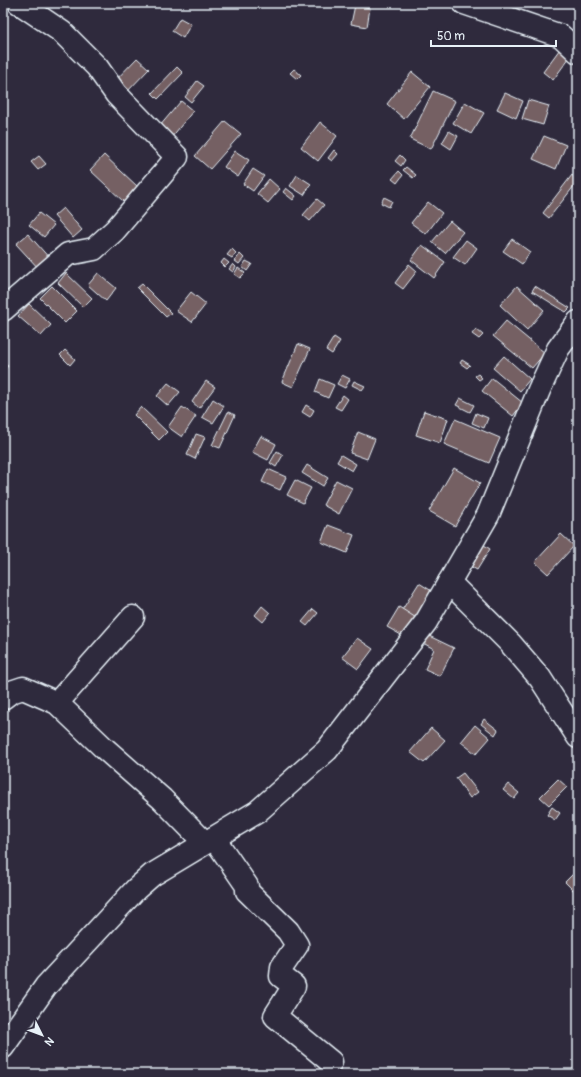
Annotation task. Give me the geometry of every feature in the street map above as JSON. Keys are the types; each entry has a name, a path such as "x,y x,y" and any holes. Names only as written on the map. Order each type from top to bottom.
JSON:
{"street":[{"path":"3,310 68,254 94,249 115,230 177,157 116,94 97,67 62,32 19,3"},
{"path":"464,3 561,36 578,52"},
{"path":"3,1047 46,986 136,889 152,876 257,812 326,750 426,622 488,515 539,390 558,349 578,322"},
{"path":"449,582 510,643 540,678 578,736"},
{"path":"57,703 133,617"},
{"path":"3,698 11,692 22,688 57,703 104,748 209,841 247,886 247,891 288,931 297,945 282,967 281,976 294,986 275,1016 331,1062"}],"building":[{"path":"355,5 370,8 367,27 351,24"},
{"path":"180,18 191,24 183,38 172,31"},
{"path":"565,42 575,50 553,80 543,72"},
{"path":"137,58 149,69 125,94 113,83"},
{"path":"177,67 183,73 158,99 152,93"},
{"path":"294,69 301,75 297,79 290,73"},
{"path":"412,72 430,87 404,119 387,104"},
{"path":"197,81 204,86 191,102 185,97"},
{"path":"433,91 455,101 431,149 410,139"},
{"path":"505,93 523,101 516,118 497,109"},
{"path":"528,100 549,106 543,125 522,119"},
{"path":"181,101 193,111 171,138 159,127"},
{"path":"465,102 484,113 471,134 453,123"},
{"path":"225,121 241,134 210,169 195,156"},
{"path":"320,122 337,136 318,161 301,147"},
{"path":"578,130 578,140 573,137"},
{"path":"449,131 458,136 451,149 442,143"},
{"path":"544,136 566,145 556,169 533,159"},
{"path":"334,150 338,154 332,161 328,158"},
{"path":"235,151 249,160 238,177 224,167"},
{"path":"104,155 138,187 124,202 90,170"},
{"path":"400,155 405,160 401,166 395,161"},
{"path":"39,156 46,164 38,170 31,162"},
{"path":"406,167 416,175 413,178 403,170"},
{"path":"253,169 264,176 253,191 243,184"},
{"path":"399,171 403,175 397,183 392,179"},
{"path":"297,175 311,184 304,195 290,186"},
{"path":"572,175 578,181 549,218 543,213"},
{"path":"269,179 280,189 268,203 257,194"},
{"path":"286,188 296,196 293,200 283,192"},
{"path":"384,197 392,201 389,207 381,203"},
{"path":"317,199 324,205 310,221 303,215"},
{"path":"428,202 442,213 426,234 411,223"},
{"path":"63,208 82,230 73,238 54,216"},
{"path":"39,213 54,225 44,237 29,225"},
{"path":"450,221 463,232 445,253 432,242"},
{"path":"28,234 51,260 40,270 16,244"},
{"path":"512,239 530,252 522,264 503,251"},
{"path":"466,240 477,248 465,265 453,257"},
{"path":"422,245 445,262 434,278 411,260"},
{"path":"232,249 236,253 232,258 227,255"},
{"path":"240,254 244,258 239,264 235,261"},
{"path":"224,259 229,263 225,267 221,263"},
{"path":"246,261 252,264 247,271 242,267"},
{"path":"233,264 236,267 233,272 229,269"},
{"path":"409,264 417,271 403,289 395,283"},
{"path":"238,268 245,273 240,278 234,274"},
{"path":"66,273 92,298 83,307 58,283"},
{"path":"98,273 116,288 106,301 88,285"},
{"path":"142,284 171,313 166,317 137,288"},
{"path":"52,286 77,311 65,323 40,298"},
{"path":"517,286 544,310 527,330 500,305"},
{"path":"535,286 570,308 566,312 532,291"},
{"path":"191,292 206,304 192,322 176,311"},
{"path":"29,304 51,325 41,336 18,316"},
{"path":"506,321 545,353 532,368 493,336"},
{"path":"476,329 483,335 479,339 472,334"},
{"path":"334,337 340,341 332,354 326,350"},
{"path":"298,344 310,349 293,387 282,382"},
{"path":"65,350 75,359 70,365 60,355"},
{"path":"504,356 530,379 520,391 493,368"},
{"path":"462,360 470,365 467,368 460,363"},
{"path":"3,362 8,366 3,372"},
{"path":"478,374 482,378 479,380 475,376"},
{"path":"342,375 350,379 345,388 337,384"},
{"path":"492,378 523,403 513,416 482,391"},
{"path":"320,379 334,385 328,398 315,392"},
{"path":"206,381 215,387 199,408 192,402"},
{"path":"354,381 365,386 362,390 352,385"},
{"path":"168,383 180,392 168,406 157,396"},
{"path":"343,395 348,399 341,410 335,407"},
{"path":"460,398 474,405 470,412 456,405"},
{"path":"213,399 224,406 213,423 202,417"},
{"path":"306,405 314,410 310,417 302,412"},
{"path":"141,407 167,432 159,440 134,415"},
{"path":"182,407 196,416 182,437 168,427"},
{"path":"424,411 448,419 440,443 416,435"},
{"path":"228,412 235,415 220,448 212,445"},
{"path":"476,413 488,418 484,428 472,423"},
{"path":"455,419 500,438 489,463 444,444"},
{"path":"358,432 375,439 367,459 350,453"},
{"path":"196,434 205,437 195,459 187,455"},
{"path":"261,436 276,444 268,460 252,452"},
{"path":"277,451 283,455 276,467 270,463"},
{"path":"341,455 356,464 352,471 337,462"},
{"path":"307,465 328,478 323,486 302,473"},
{"path":"454,468 480,483 455,526 429,511"},
{"path":"268,469 286,477 280,490 262,482"},
{"path":"295,480 311,488 303,503 287,495"},
{"path":"336,480 352,488 339,514 323,505"},
{"path":"328,525 354,535 347,553 321,542"},
{"path":"561,534 574,546 548,574 535,562"},
{"path":"481,543 490,549 477,570 468,565"},
{"path":"419,583 435,593 418,620 402,610"},
{"path":"262,606 270,613 263,622 255,615"},
{"path":"399,607 421,621 410,640 387,627"},
{"path":"313,609 318,613 307,626 302,622"},
{"path":"427,635 454,648 440,676 425,669 434,649 423,643"},
{"path":"357,638 373,649 358,669 342,657"},
{"path":"578,704 578,718 571,709"},
{"path":"484,719 498,730 495,735 481,724"},
{"path":"475,725 490,738 476,754 461,742"},
{"path":"431,728 445,740 424,763 410,752"},
{"path":"463,773 478,792 470,798 456,778"},
{"path":"558,779 567,787 549,805 540,797"},
{"path":"508,784 519,793 514,799 503,790"},
{"path":"552,807 560,813 555,820 547,815"},
{"path":"578,869 578,895 565,882"}]}
